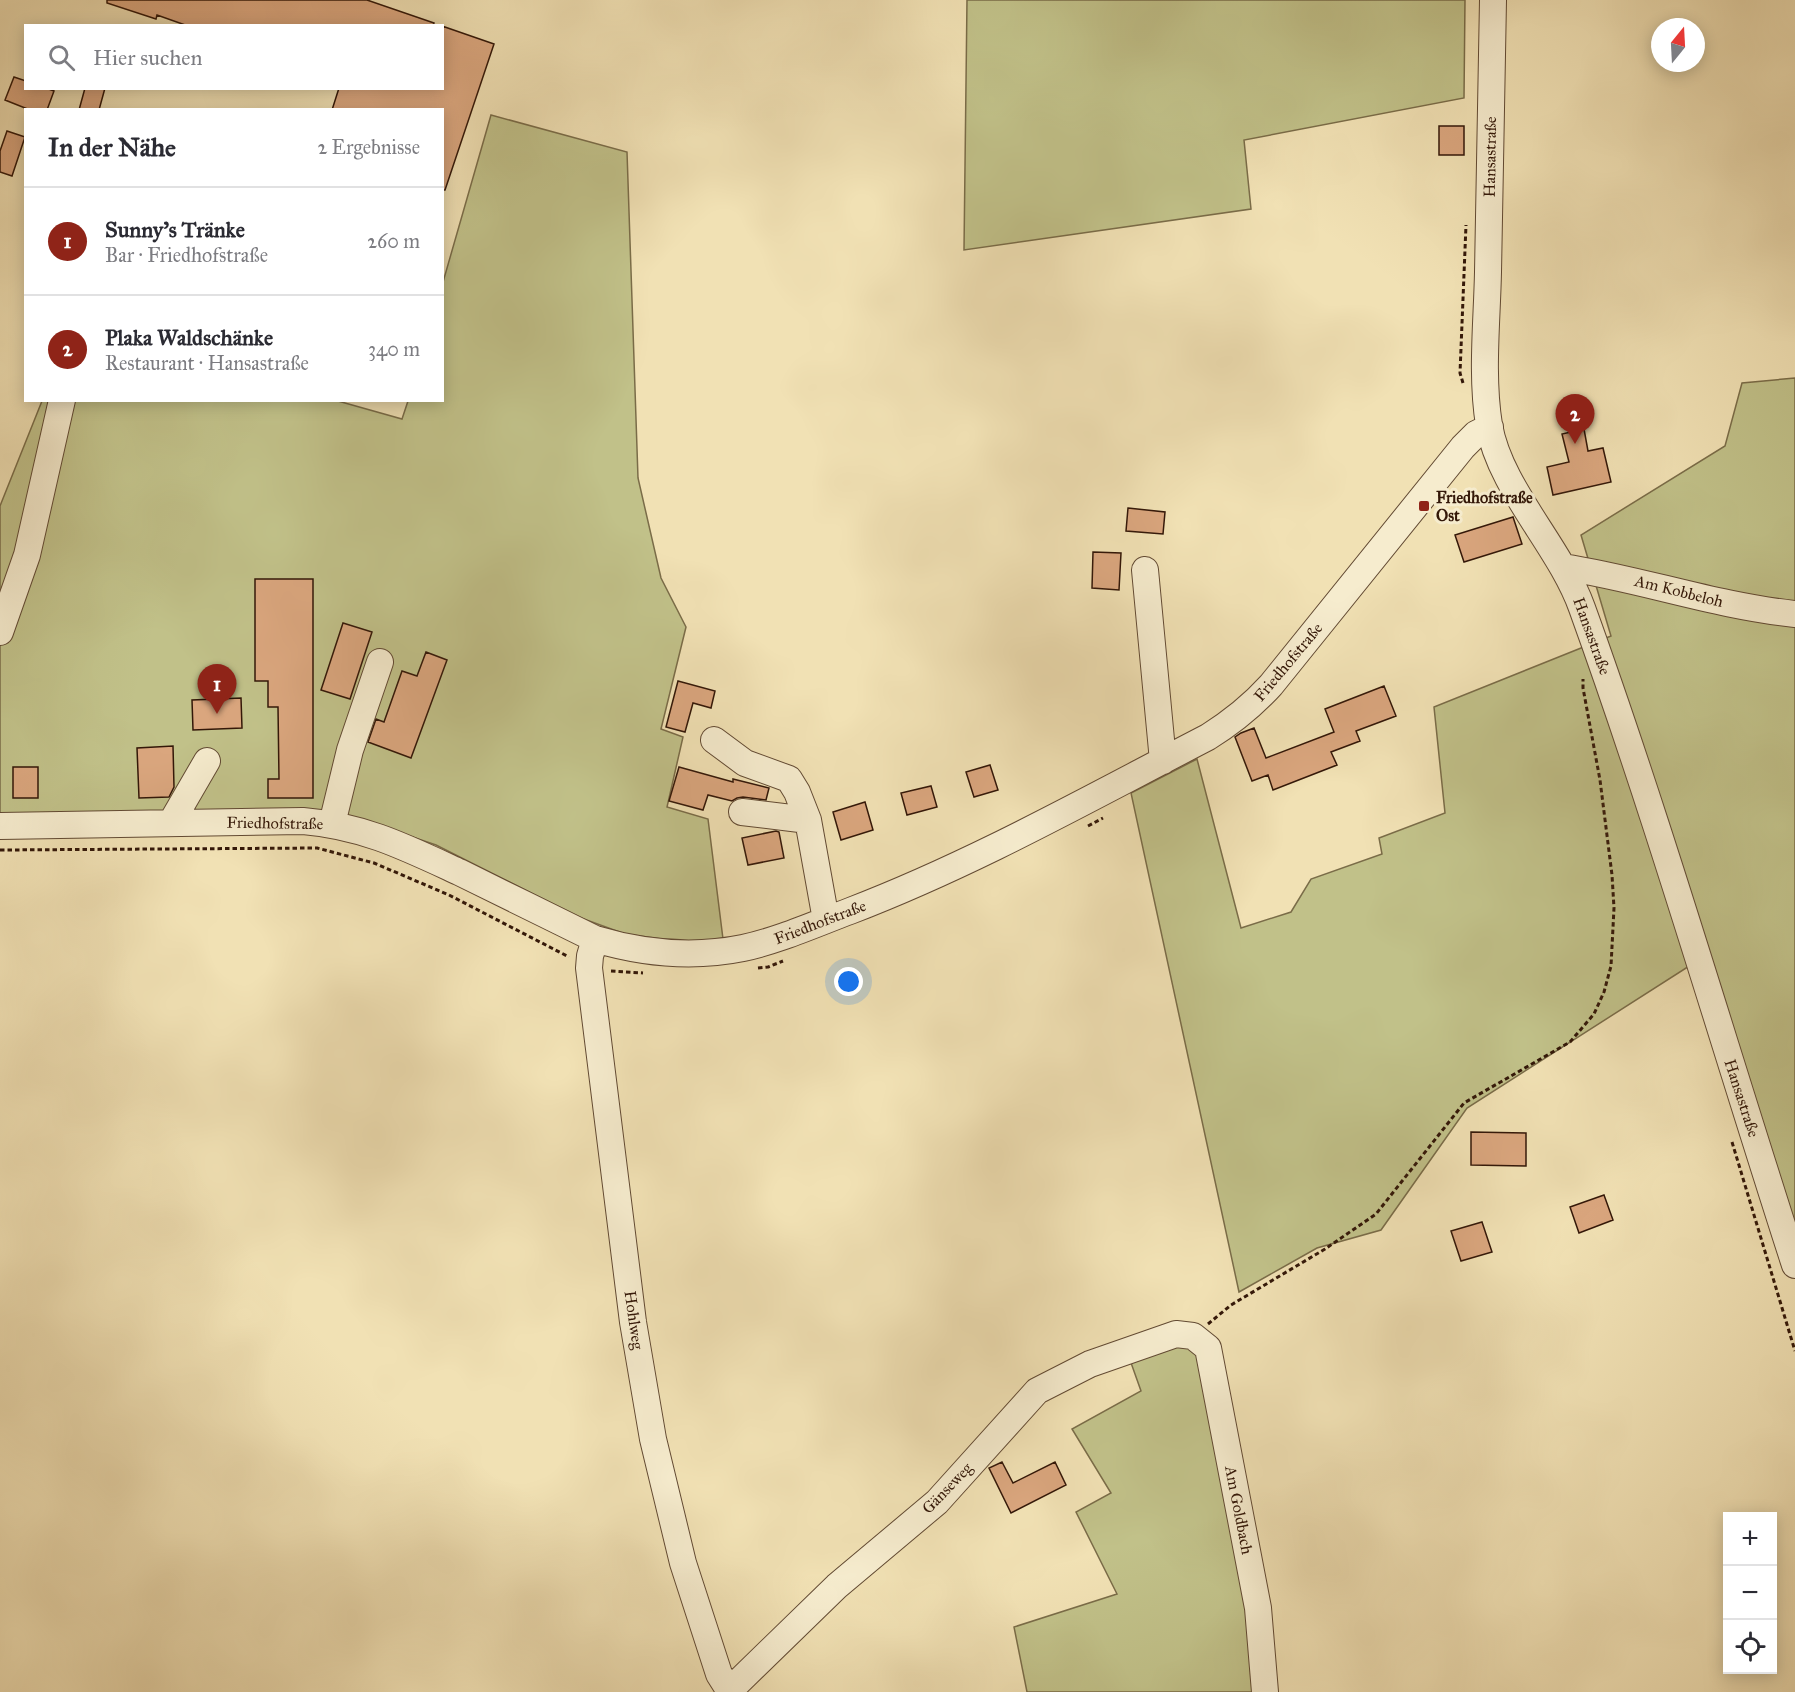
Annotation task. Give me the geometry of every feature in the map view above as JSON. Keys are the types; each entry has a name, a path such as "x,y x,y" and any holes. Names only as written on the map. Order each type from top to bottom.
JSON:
{"street":[{"name":"Hansastraße","path":"1493,0 1486,361 1490,427 1506,474 1577,593 1618,710 1795,1265"},
{"path":"0,632 27,555 62,402"},
{"name":"Friedhofstraße","path":"0,826 303,821 332,824 357,829 422,855 595,939 642,951 687,953 742,948 776,939 880,899 996,848 1208,737 1232,721 1256,702 1271,685 1463,447 1476,434 1490,427"},
{"name":"Am Kobbeloh","path":"1563,567 1608,574 1739,606 1795,614"},
{"path":"1145,570 1163,761"},
{"path":"332,824 350,750 380,662"},
{"path":"714,740 745,763 789,779 808,820 826,920"},
{"path":"171,823 207,761"},
{"path":"742,812 808,820"},
{"name":"Hohlweg","path":"595,939 588,968 633,1322 653,1438 683,1563 719,1674 729,1691"},
{"name":"Gänseweg","path":"729,1691 837,1586 937,1502 1037,1391 1090,1364 1176,1335 1193,1336"},
{"name":"Am Goldbach","path":"1193,1336 1208,1348 1258,1608 1264,1692"}],"path":[{"path":"1193,1336 1231,1305 1325,1249 1376,1214 1464,1103 1570,1042 1594,1014 1604,992 1611,966 1614,908 1601,790 1583,688 1583,672"},
{"path":"0,850 317,848 374,863 449,895 588,968"}],"green space":[{"path":"967,0 1465,0 1464,98 1244,140 1251,209 964,250"},
{"path":"491,115 627,152 638,478 661,578 686,627 661,729 683,737 667,807 708,819 723,939 684,942 625,934 581,918 436,845 338,812 0,816 0,506 42,402 342,402 402,419 408,402 444,402 444,279"},
{"path":"1795,378 1795,1228 1708,954 1467,1108 1381,1230 1317,1248 1239,1292 1131,793 1197,759 1241,928 1291,912 1311,879 1382,854 1379,838 1445,813 1434,707 1611,636 1581,535 1725,446 1742,383"},
{"path":"1180,1342 1197,1352 1256,1659 1259,1692 1027,1692 1014,1627 1117,1594 1076,1512 1111,1493 1072,1429 1141,1391 1130,1360"}],"building":[{"path":"107,0 367,0 434,23 182,24 157,15 156,19 107,3"},
{"path":"444,27 494,44 445,190 444,108 333,108 338,90 444,90"},
{"path":"14,77 24,80 24,90 54,91 48,108 25,108 5,100"},
{"path":"84,90 104,90 100,108 80,108"},
{"path":"1439,126 1464,126 1464,155 1439,155"},
{"path":"7,131 24,137 12,176 0,172 0,151"},
{"path":"1584,429 1588,451 1603,448 1611,482 1553,495 1547,467 1569,462 1562,434"},
{"path":"1128,508 1165,512 1163,534 1126,531"},
{"path":"1513,517 1522,544 1464,562 1455,535"},
{"path":"1093,552 1121,553 1119,590 1092,588"},
{"path":"255,579 313,579 313,798 268,798 268,779 279,779 278,707 268,707 268,681 255,681"},
{"path":"343,623 372,632 350,699 321,690"},
{"path":"426,652 447,660 411,758 368,742 376,719 384,722 402,671 417,676"},
{"path":"678,681 715,691 711,708 693,703 685,732 666,727"},
{"path":"1384,686 1396,716 1356,731 1360,741 1331,752 1337,765 1273,790 1268,775 1252,781 1235,737 1254,728 1266,758 1334,732 1325,709"},
{"path":"241,698 242,728 193,730 192,700"},
{"path":"173,746 174,787 169,797 139,798 137,748"},
{"path":"990,765 998,790 974,797 966,772"},
{"path":"13,767 38,767 38,798 13,798"},
{"path":"679,767 733,782 733,779 769,788 766,800 743,797 732,801 708,795 703,810 669,801"},
{"path":"931,786 937,807 907,815 901,793"},
{"path":"865,802 873,830 841,840 833,812"},
{"path":"779,832 784,858 748,865 742,838"},
{"path":"1471,1132 1526,1133 1526,1166 1471,1165"},
{"path":"1604,1195 1613,1220 1579,1233 1570,1207"},
{"path":"1482,1222 1492,1252 1461,1261 1451,1231"},
{"path":"1002,1462 1013,1483 1055,1462 1066,1485 1011,1513 989,1468"}],"place":[{"name":"Plaka Waldschänke","path":"1575,444"},
{"name":"Friedhofstraße Ost","path":"1424,506"},
{"name":"Sunny's Tränke","path":"217,714"}]}
